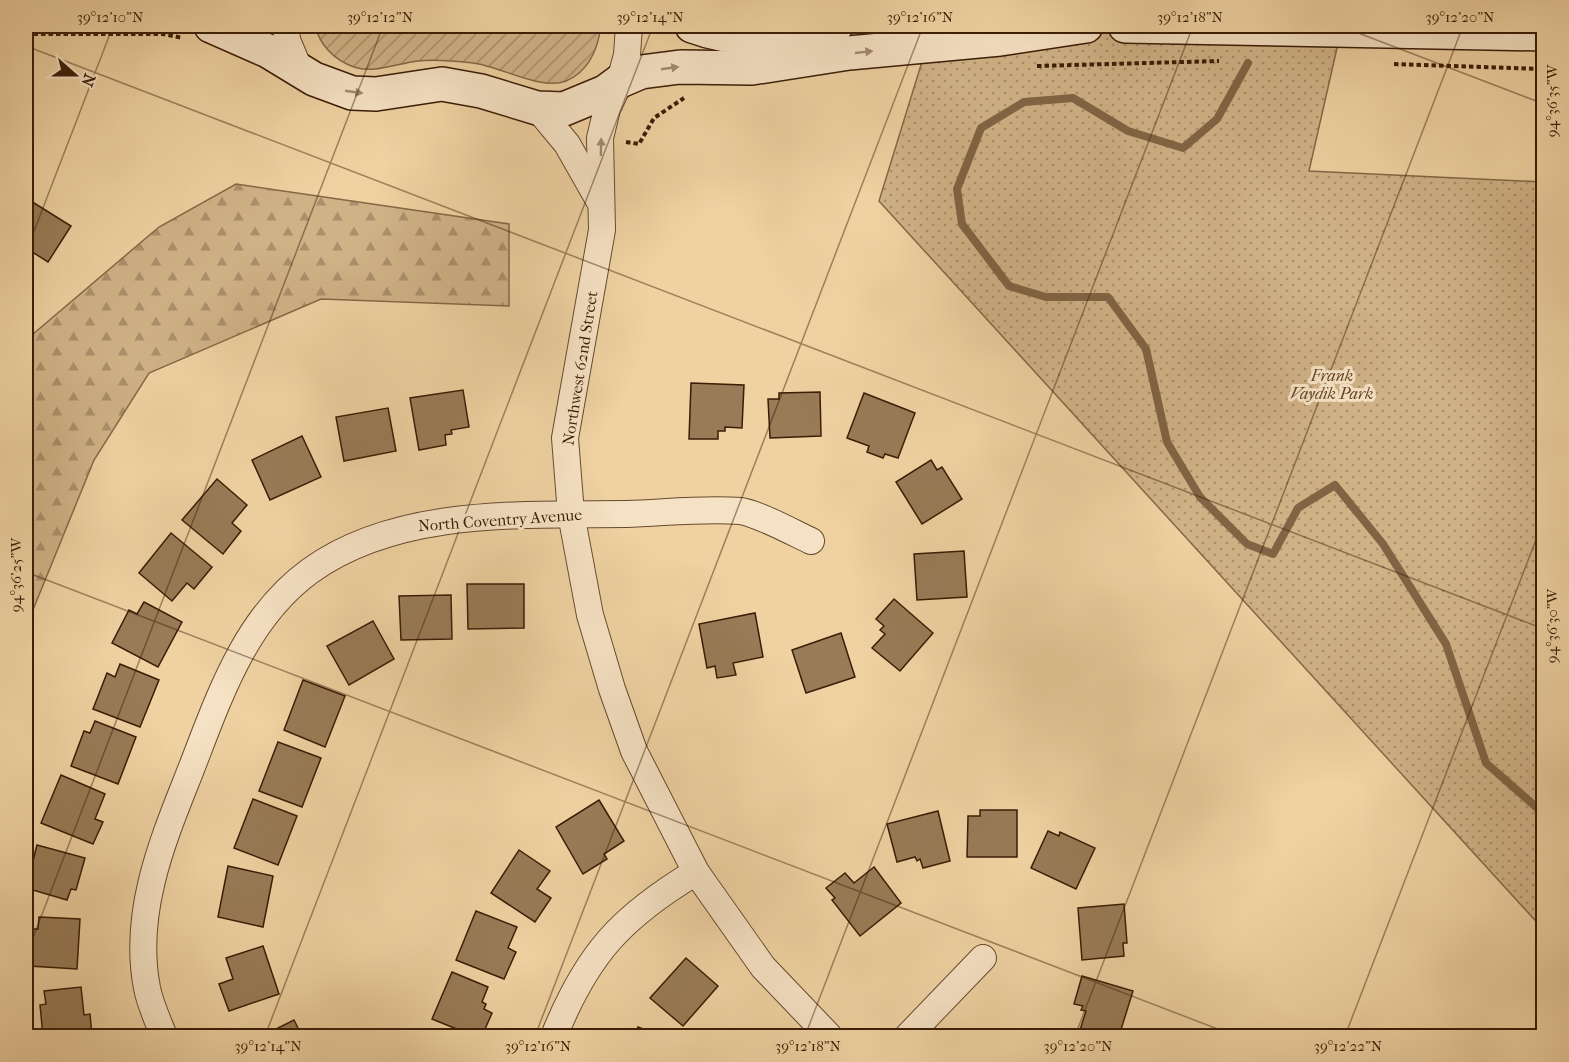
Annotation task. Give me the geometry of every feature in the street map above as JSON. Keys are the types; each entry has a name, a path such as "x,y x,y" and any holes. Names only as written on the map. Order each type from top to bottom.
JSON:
{"main road":[{"path":"211,26 268,51 330,86 352,93 376,94 442,84 482,91 537,108 564,109 605,92 620,81 641,72 680,67 752,68 849,53 1000,39 1086,26"},
{"path":"692,26 714,34 754,39 801,35 836,26"},
{"path":"1125,26 1544,34"}],"street":[{"path":"286,26 287,40 300,71"},
{"name":"Northwest 62nd Street","path":"628,26 627,55 620,81 607,109 600,138 602,230 566,438 571,514 590,615 612,689 634,751 696,872 763,967 829,1036"},
{"name":"Northwest 62nd Street","path":"537,108 567,144 601,205"},
{"name":"North Coventry Avenue","path":"164,1036 147,988 143,923 160,848 232,668 263,617 309,571 360,541 418,524 571,514 742,511 811,541"},
{"path":"555,1036 565,1010 594,957 631,916 658,895 696,872"},
{"path":"908,1036 982,958"}],"path":[{"path":"1392,64 1544,69"}],"green space":[{"path":"315,26 601,26 598,42 587,65 566,81 545,83 484,65 452,61 425,60 378,69 362,69 334,56 320,39"},
{"name":"Frank Vaydik Park","path":"933,26 1342,26 1309,171 1543,182 1543,929 879,201"},
{"path":"236,184 509,224 509,306 321,299 149,373 94,460 26,627 26,340 159,227"}],"building":[{"path":"26,198 71,226 48,262 26,248"},
{"path":"691,383 744,385 742,428 725,427 725,431 718,431 718,439 689,439"},
{"path":"463,390 469,427 451,430 452,434 445,435 446,445 419,450 410,398"},
{"path":"820,392 821,436 770,438 768,399 779,399 779,393"},
{"path":"864,393 915,413 898,458 885,454 883,458 867,452 869,446 847,438"},
{"path":"388,408 396,451 344,461 336,417"},
{"path":"302,436 321,477 270,500 252,460"},
{"path":"931,460 937,470 942,467 962,499 922,524 896,482"},
{"path":"217,479 247,505 232,523 241,531 223,554 182,520"},
{"path":"171,533 212,567 194,589 187,583 172,601 139,573"},
{"path":"964,551 967,597 917,600 914,554"},
{"path":"467,584 524,584 524,628 468,629"},
{"path":"451,595 452,639 401,640 399,596"},
{"path":"894,599 933,633 900,671 872,648 885,634 880,630 884,626 876,619"},
{"path":"144,602 182,622 158,667 112,643 129,610 137,614"},
{"path":"755,613 763,657 733,663 736,675 717,678 715,666 707,668 699,624"},
{"path":"373,621 394,659 349,685 327,646"},
{"path":"841,633 855,677 806,693 792,650"},
{"path":"120,664 159,680 140,727 93,709 107,673 115,677"},
{"path":"303,680 345,696 325,747 284,730"},
{"path":"95,721 136,737 118,784 71,766 84,731 90,733"},
{"path":"278,742 321,758 302,807 259,791"},
{"path":"61,775 105,794 95,819 103,822 93,844 41,823"},
{"path":"253,799 297,816 278,865 234,848"},
{"path":"599,800 624,841 604,854 607,859 583,874 556,827"},
{"path":"980,810 1017,810 1017,857 967,857 968,816 980,816"},
{"path":"938,811 950,861 923,868 920,859 917,861 915,857 897,862 887,824"},
{"path":"1048,831 1059,836 1060,832 1095,848 1076,889 1031,868"},
{"path":"37,845 85,858 76,890 71,889 67,900 26,888"},
{"path":"519,850 550,871 537,889 551,898 535,922 491,893"},
{"path":"228,866 273,876 263,927 218,917"},
{"path":"874,867 901,903 860,936 832,900 835,898 826,888 845,873 854,883"},
{"path":"1124,904 1127,943 1123,943 1124,956 1082,960 1078,908"},
{"path":"476,911 517,927 508,948 516,952 504,979 456,960"},
{"path":"39,917 80,919 77,969 29,966 31,929 38,929"},
{"path":"263,946 279,994 229,1011 219,984 233,979 226,958"},
{"path":"686,958 718,986 683,1026 650,998"},
{"path":"452,972 488,987 482,1002 486,1004 484,1009 492,1013 482,1036 474,1036 432,1019"},
{"path":"1082,976 1133,991 1119,1036 1102,1036 1080,1030 1086,1011 1081,1010 1083,1006 1074,1004"},
{"path":"81,987 84,1015 90,1014 92,1036 43,1036 40,1005 46,1004 44,991"},
{"path":"294,1020 302,1036 262,1036"},
{"path":"638,1027 661,1036 634,1036"},
{"path":"1047,1030 1053,1036 1039,1036"}],"waterway":[{"path":"1248,63 1217,119 1183,148 1128,131 1073,98 1024,102 981,128 957,189 962,224 1009,286 1046,297 1108,297 1146,349 1167,442 1200,497 1247,544 1273,554 1298,508 1335,485 1383,544 1446,644 1486,763 1544,814"}]}
